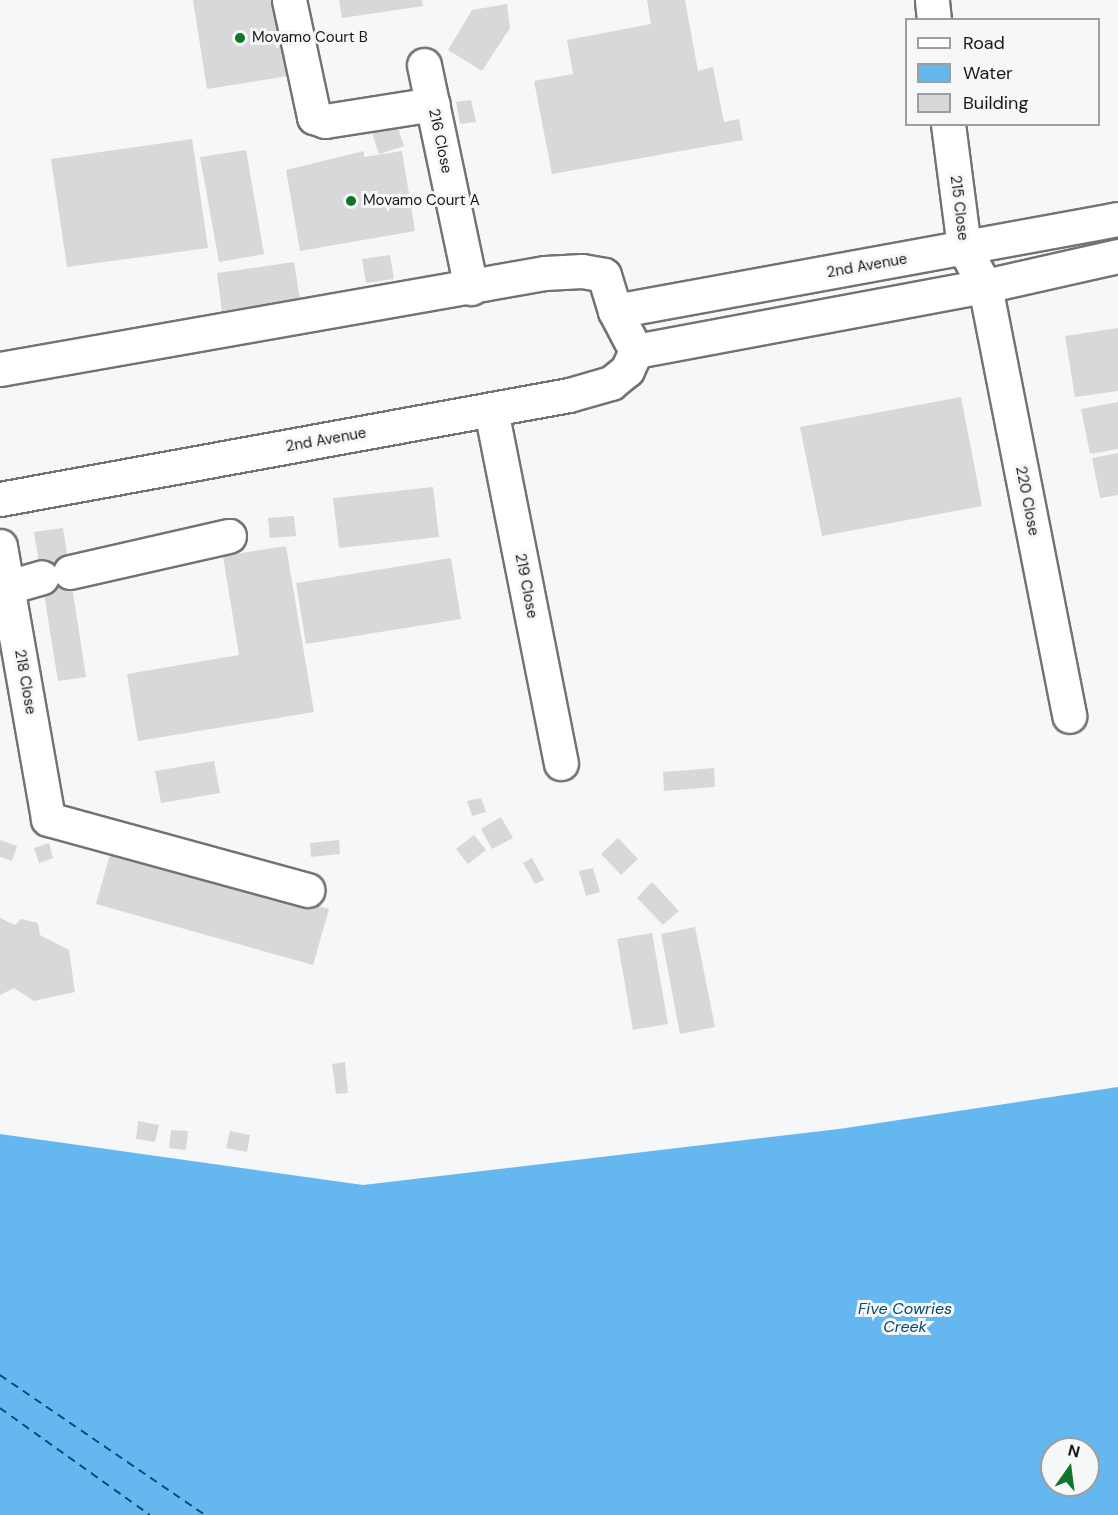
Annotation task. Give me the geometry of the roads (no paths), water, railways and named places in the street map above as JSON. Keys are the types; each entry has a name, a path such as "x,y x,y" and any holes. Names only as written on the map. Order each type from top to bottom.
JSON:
{"street":[{"path":"289,0 314,117 325,121 433,104"},
{"name":"216 Close","path":"424,65 471,288"},
{"name":"215 Close","path":"948,126 964,248 985,286"},
{"name":"2nd Avenue","path":"615,311 1118,219"},
{"path":"0,369 471,288 545,273 582,271 604,275 615,311 636,351 985,286 1118,256"},
{"name":"220 Close","path":"985,286 1069,716"},
{"name":"2nd Avenue","path":"0,499 491,410 611,383 627,370 636,351"},
{"name":"219 Close","path":"491,410 561,763"},
{"path":"8,587 56,574 229,536"},
{"name":"218 Close","path":"0,546 8,587 14,700 48,819 307,890"}],"water":[{"name":"Five Cowries Creek","path":"1118,1087 1118,1515 0,1515 0,1134 363,1185 839,1129"}],"place":[{"name":"Movamo Court B","path":"240,38"},
{"name":"Movamo Court A","path":"351,201"}]}
